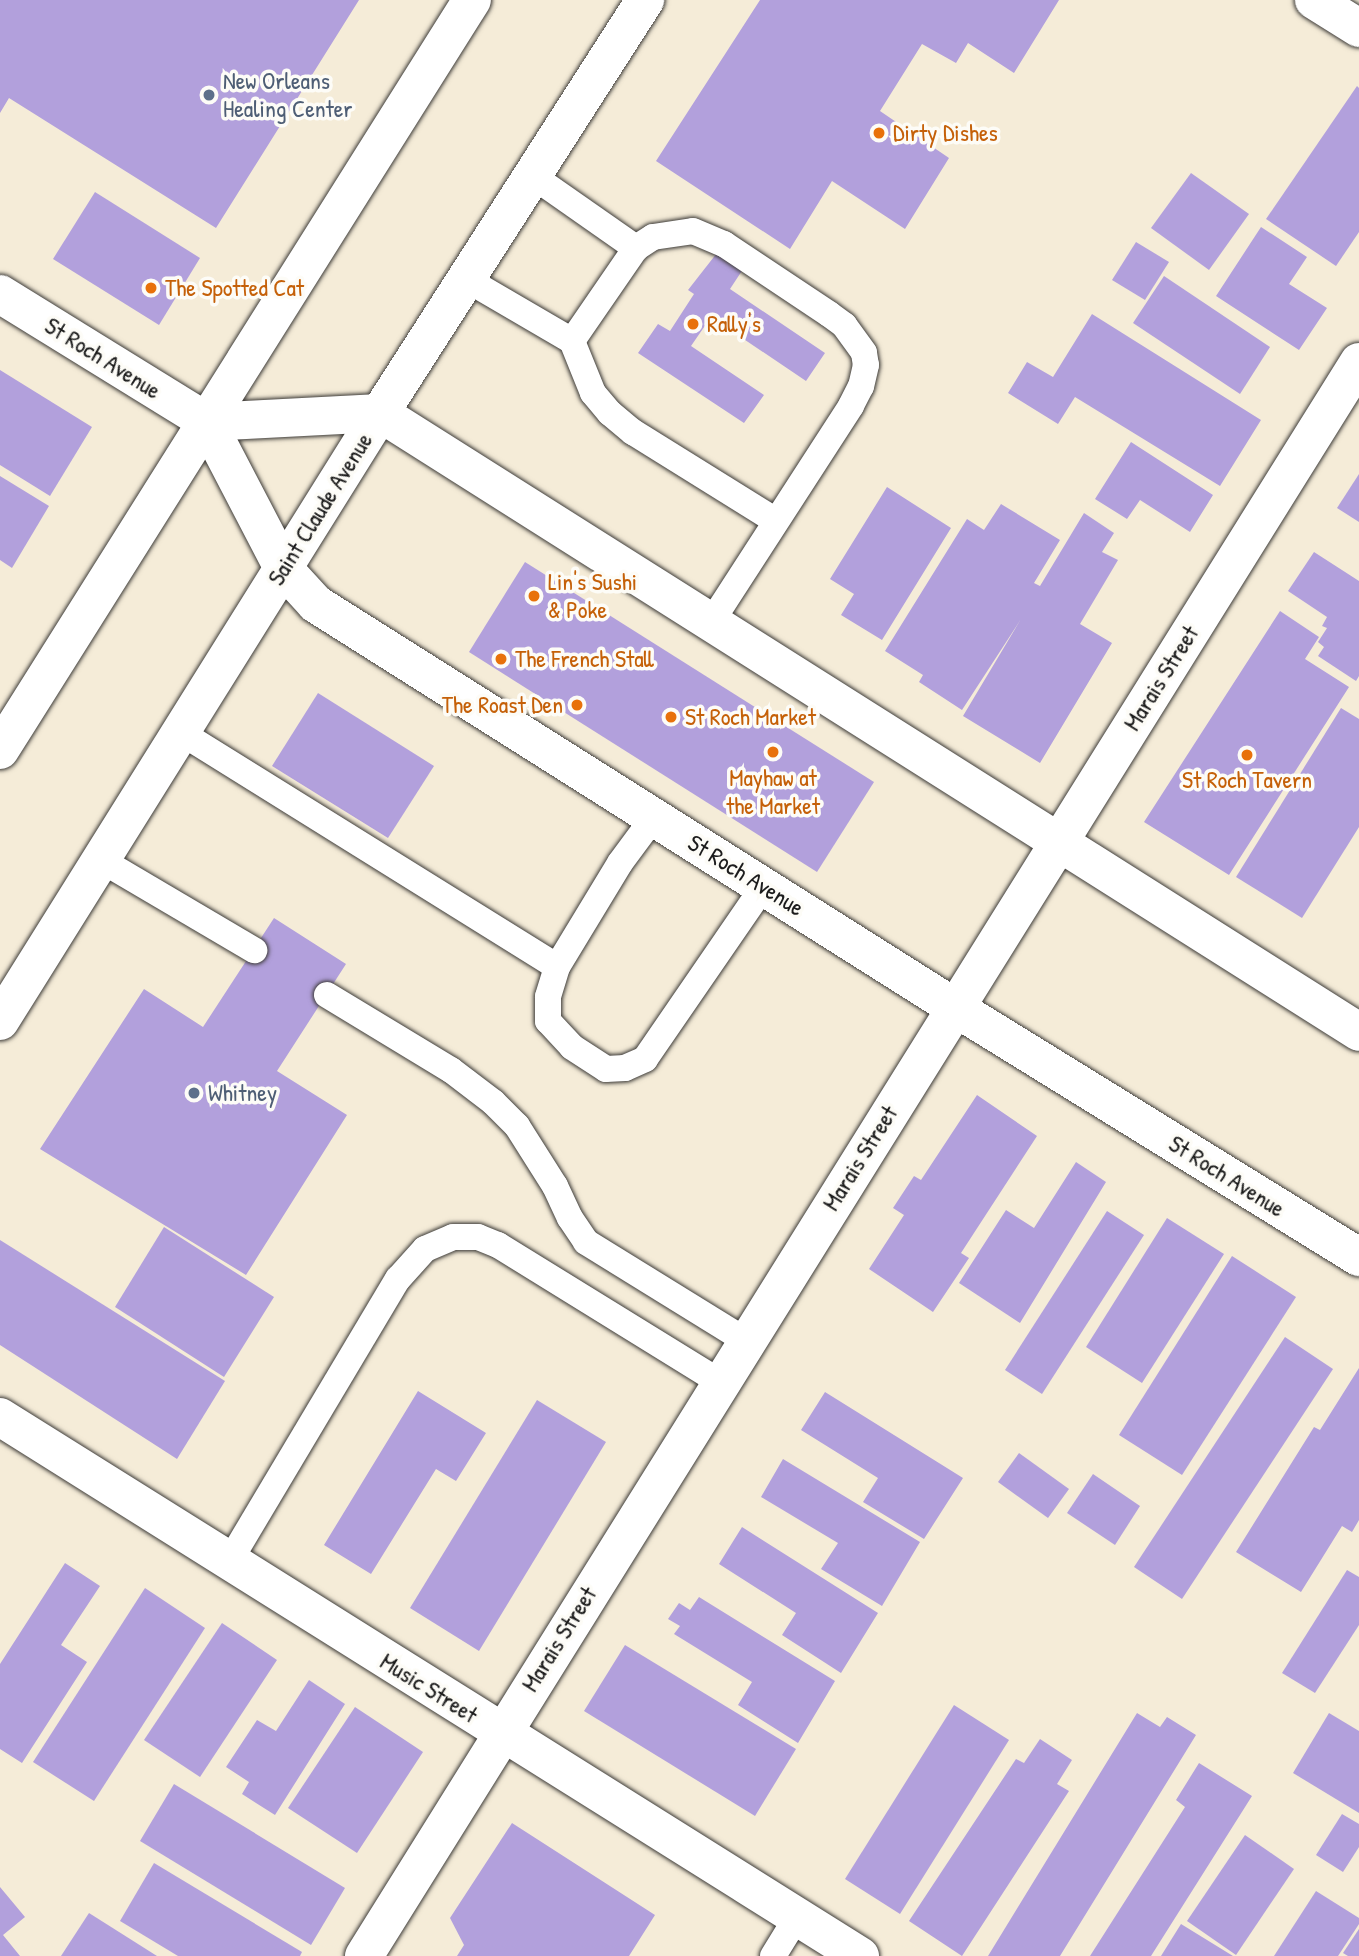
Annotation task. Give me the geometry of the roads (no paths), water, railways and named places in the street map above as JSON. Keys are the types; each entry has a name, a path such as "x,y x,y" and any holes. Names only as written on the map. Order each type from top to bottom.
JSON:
{"street":[{"path":"0,750 472,0"},
{"name":"Saint Claude Avenue","path":"0,1021 380,413 645,0"},
{"path":"1314,0 1359,28"},
{"name":"St Roch Avenue","path":"0,294 206,422 283,568 316,604 954,1007 1359,1257"},
{"name":"Marais Street","path":"363,1956 1359,362"},
{"path":"206,422 380,413 1359,1032"},
{"name":"Music Street","path":"0,1417 500,1733 860,1956"}],"lane":[{"path":"533,176 636,248"},
{"path":"572,341 636,248 653,237 693,231 708,235 844,325 863,354 866,365 861,386 851,406 711,622"},
{"path":"466,279 572,341 593,393 610,413 681,464 776,521"},
{"path":"180,733 557,967"},
{"path":"653,817 620,863 557,967 548,997 548,1021 572,1047 606,1069 625,1068 645,1059 764,886"},
{"path":"101,860 254,950"},
{"path":"327,995 451,1070 493,1102 517,1126 586,1242 746,1341"},
{"path":"229,1562 398,1279 425,1249 453,1237 478,1237 498,1245 720,1382"},
{"path":"773,1956 797,1917"}],"place":[{"name":"New Orleans Healing Center","path":"209,95"},
{"name":"Dirty Dishes","path":"879,133"},
{"name":"The Spotted Cat","path":"151,288"},
{"name":"Rally's","path":"693,324"},
{"name":"Lin's Sushi & Poke","path":"534,596"},
{"name":"The French Stall","path":"501,659"},
{"name":"The Roast Den","path":"577,705"},
{"name":"St Roch Market","path":"671,717"},
{"name":"Mayhaw at the Market","path":"773,752"},
{"name":"St Roch Tavern","path":"1247,755"},
{"name":"Whitney","path":"194,1093"}]}
